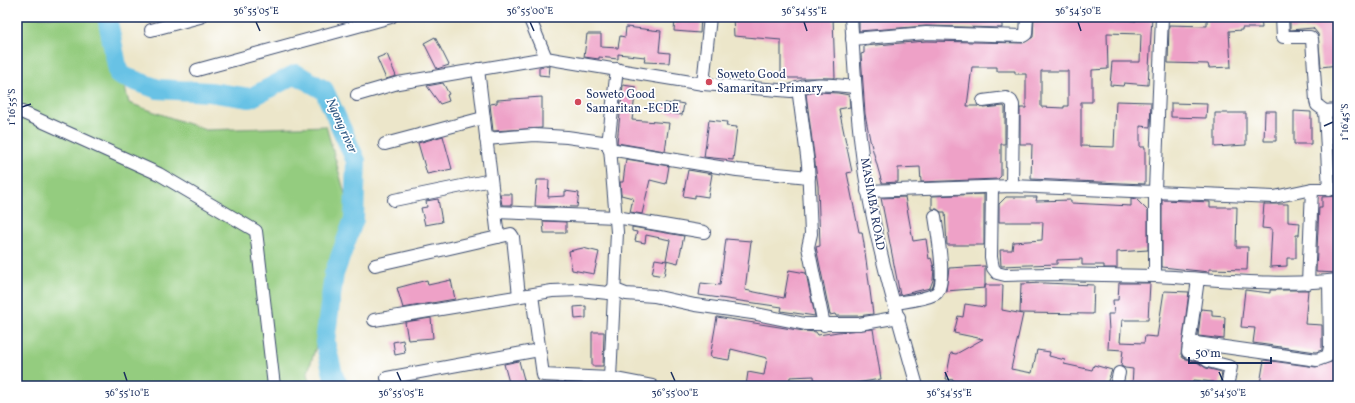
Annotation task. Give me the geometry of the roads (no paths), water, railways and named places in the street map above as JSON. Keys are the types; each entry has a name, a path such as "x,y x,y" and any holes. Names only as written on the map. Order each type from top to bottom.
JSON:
{"street":[{"path":"151,30 200,17"},
{"path":"198,70 391,17"},
{"path":"529,17 546,58"},
{"path":"703,84 710,17"},
{"name":"MASIMBA ROAD","path":"851,17 854,87 868,191 884,269 899,317 917,386"},
{"path":"852,39 926,33 1023,36 1026,34 1027,17"},
{"path":"1155,276 1155,190 1162,17"},
{"path":"1282,17 1284,36 1310,37 1312,39 1316,105 1325,111 1338,110"},
{"path":"357,95 398,83 424,80 478,69 546,58 703,84 791,91 798,88 822,85 854,87"},
{"path":"478,69 498,237"},
{"path":"610,378 616,217 609,146 611,110 617,69"},
{"path":"798,88 808,176 811,234 808,247 824,325"},
{"path":"983,101 1006,98 1011,101 1013,105 1012,186"},
{"path":"17,110 159,174 256,231 274,386"},
{"path":"868,191 1012,186 1155,190 1274,197 1312,190 1333,189 1325,111"},
{"path":"386,144 484,118"},
{"path":"486,139 534,135 567,137 737,170 808,176"},
{"path":"394,200 491,180"},
{"path":"992,187 991,257 993,268 997,273 1005,275 1051,274 1155,276 1270,283 1334,281 1330,347 1328,356 1317,360 1189,342"},
{"path":"1308,283 1312,190"},
{"path":"495,212 616,217 704,232"},
{"path":"895,303 924,298 936,294 939,290 940,261 935,216"},
{"path":"375,265 511,234 513,237 519,296"},
{"path":"1198,279 1188,352 1200,355 1203,359 1208,361 1231,367 1227,386"},
{"path":"613,289 626,294 654,296 695,305 824,325 859,324 899,317"},
{"path":"374,320 519,296 579,290 608,293 613,289"},
{"path":"532,295 544,380 610,378 652,386"},
{"path":"387,378 539,350"},
{"path":"1116,386 1118,374"}],"waterway":[{"name":"Ngong river","path":"107,17 119,75 158,89 210,92 250,98 296,74 324,90 356,161 354,219 334,274 325,342 334,378 339,386"}],"place":[{"name":"Soweto Good Samaritan -Primary","path":"709,82"},
{"name":"Soweto Good Samaritan -ECDE","path":"578,102"}]}
